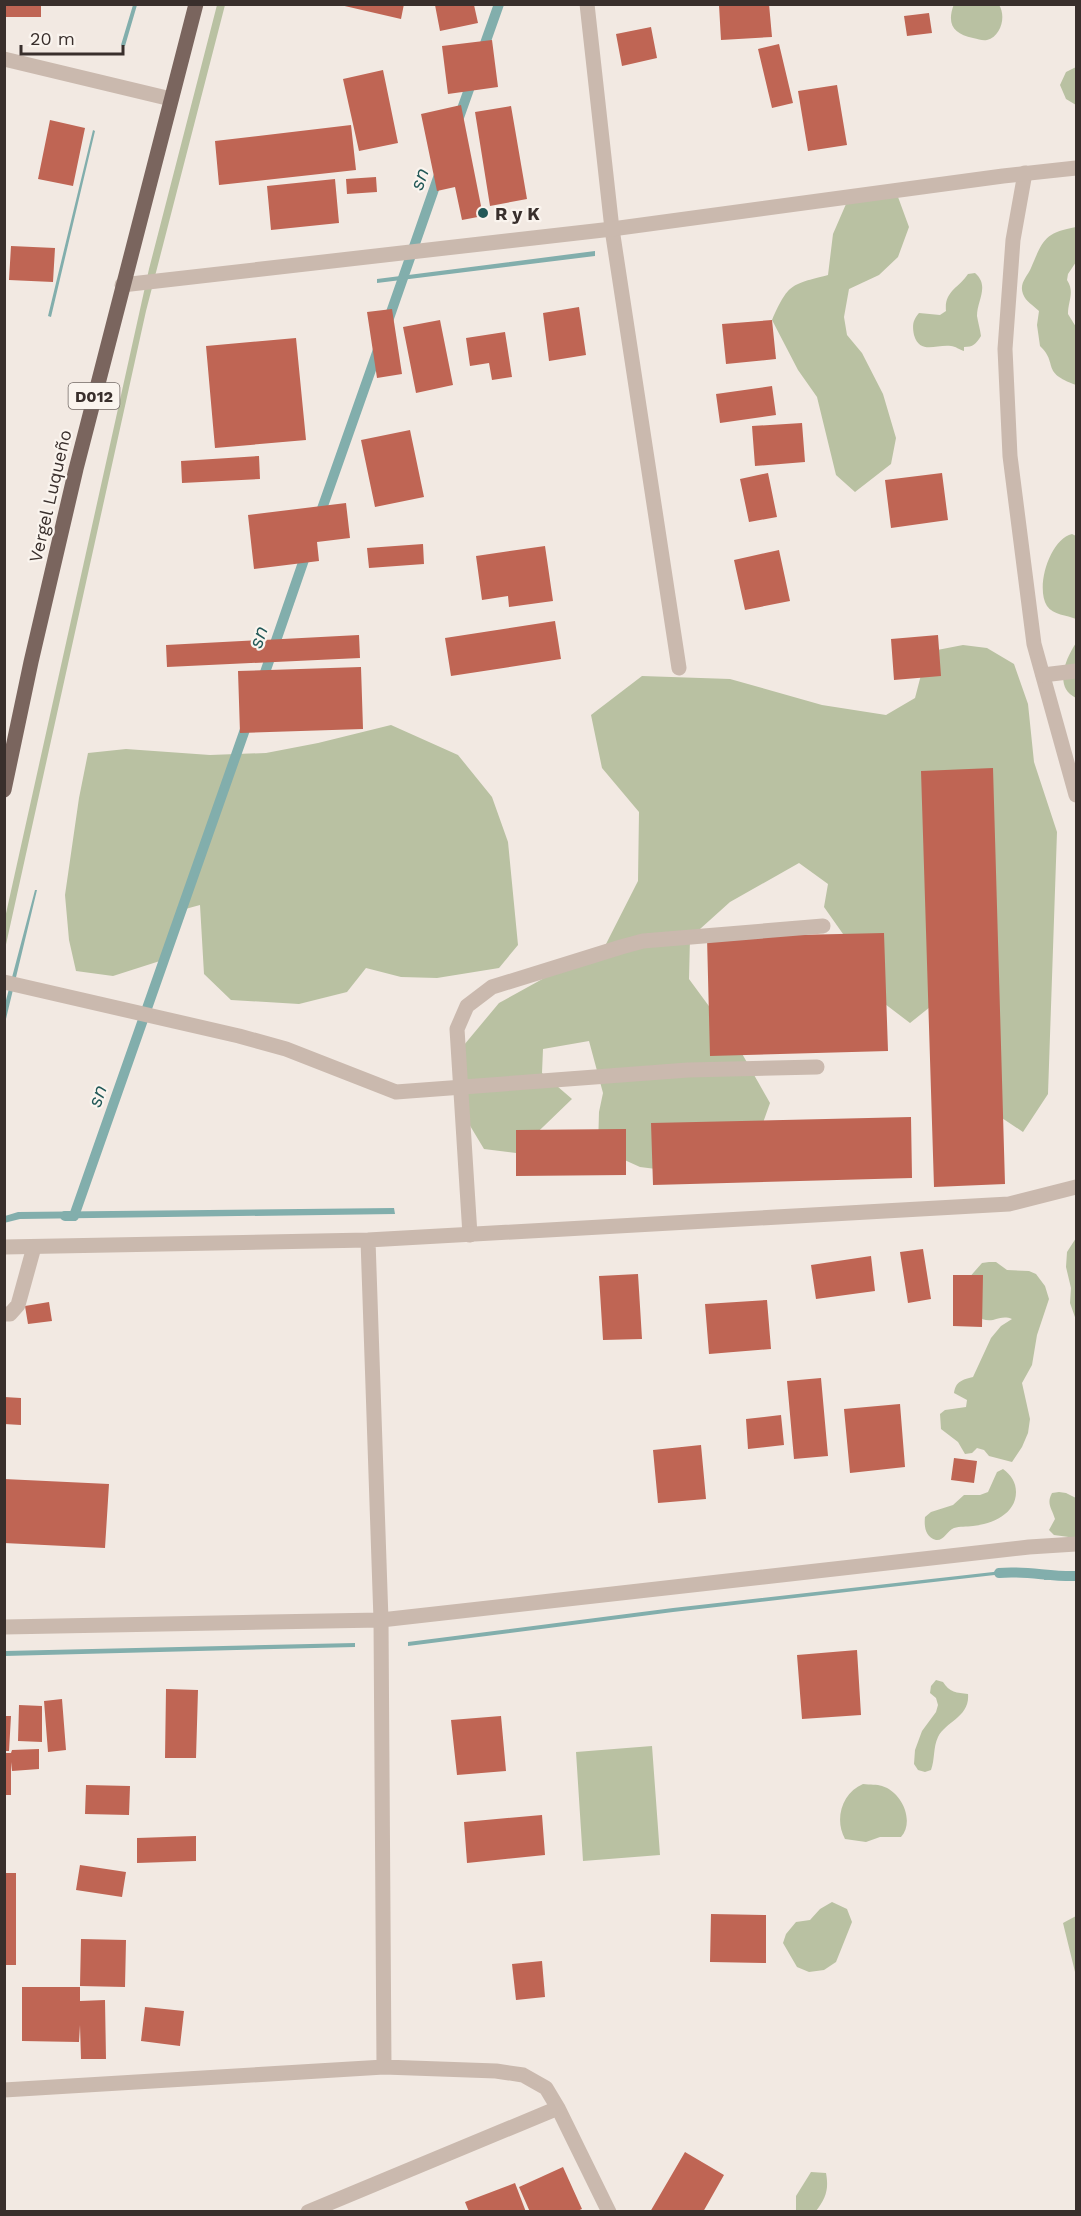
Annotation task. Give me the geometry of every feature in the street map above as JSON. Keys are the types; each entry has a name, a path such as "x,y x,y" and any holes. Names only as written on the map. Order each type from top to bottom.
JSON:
{"main road":[{"name":"Vergel Luqueño","path":"4,790 73,480 195,4"}],"street":[{"path":"587,4 612,229 679,668"},
{"path":"4,59 171,99"},
{"path":"122,285 612,229 1025,173 1077,168"},
{"path":"1025,173 1012,240 1005,349 1010,456 1034,644 1077,795"},
{"path":"1043,675 1077,671"},
{"path":"470,1235 457,1029 467,1006 492,987 644,941 823,926"},
{"path":"4,982 286,1049 396,1092 688,1070 818,1067"},
{"path":"4,1247 368,1240 470,1235 1009,1204 1077,1187"},
{"path":"368,1240 381,1620 384,2067"},
{"path":"4,1314 16,1310 34,1247"},
{"path":"4,1627 381,1620 1029,1547 1077,1544"},
{"path":"4,2090 384,2067 496,2071 523,2075 546,2088 609,2211"},
{"path":"308,2211 558,2108"}],"green space":[{"path":"954,4 999,5 1002,19 999,30 992,38 985,40 961,34 951,23"},
{"path":"217,5 225,5 146,311 5,949 5,918 149,269"},
{"path":"1076,67 1076,105 1066,99 1060,85 1066,72"},
{"path":"898,197 909,227 898,257 879,275 849,289 844,317 847,335 862,353 883,394 896,438 891,464 855,492 836,475 817,397 798,370 772,320 792,287 828,275 833,234 846,204"},
{"path":"1076,227 1076,262 1067,280 1071,293 1068,314 1076,327 1076,385 1054,372 1046,352 1040,346 1037,325 1039,311 1026,299 1022,287 1046,239 1057,232"},
{"path":"975,273 982,283 977,316 981,336 978,341 972,346 964,347 964,351 953,346 924,347 920,345 913,331 919,313 940,315 946,311 950,294 968,274"},
{"path":"1072,534 1076,536 1076,619 1050,609 1044,598 1043,587 1051,554 1064,538"},
{"path":"1076,643 1076,698 1069,693 1063,680 1066,664"},
{"path":"963,645 987,648 1014,664 1028,704 1034,762 1057,832 1048,1094 1023,1132 990,1110 940,999 910,1023 864,988 855,951 824,907 828,884 799,863 730,902 690,938 689,979 736,1043 770,1103 755,1145 672,1171 640,1167 598,1148 599,1112 603,1093 589,1041 543,1049 542,1073 572,1099 516,1153 484,1149 469,1124 459,1051 499,1003 606,944 638,881 639,812 602,768 591,715 642,676 730,679 822,705 886,715 915,698 927,652"},
{"path":"391,725 458,755 492,797 508,842 518,945 499,968 437,978 401,977 366,968 347,992 299,1004 231,1000 204,974 200,905 178,911 163,960 113,976 76,971 69,940 65,895 88,753 126,749 210,755 266,753"},
{"path":"1076,1238 1076,1320 1070,1303 1071,1288 1066,1267 1067,1252"},
{"path":"996,1262 1007,1270 1029,1271 1036,1274 1045,1286 1049,1299 1037,1335 1032,1365 1022,1383 1030,1419 1028,1433 1012,1462 989,1456 984,1450 977,1448 972,1453 965,1454 958,1442 941,1429 940,1414 945,1410 966,1407 967,1400 954,1393 956,1386 963,1380 973,1377 991,1338 1001,1326 1012,1319 1005,1317 986,1320 980,1318 973,1307 967,1280 982,1263"},
{"path":"1003,1469 1016,1488 1015,1500 1007,1512 988,1523 954,1528 939,1540 932,1539 927,1534 925,1517 931,1512 953,1505 964,1495 980,1495 988,1492 997,1472"},
{"path":"1059,1492 1076,1498 1076,1538 1054,1535 1049,1530 1055,1519 1050,1506 1050,1497 1052,1493"},
{"path":"936,1680 943,1682 954,1691 968,1694 968,1702 961,1713 938,1737 931,1770 925,1772 918,1770 914,1764 915,1750 922,1731 936,1712 938,1705 936,1698 930,1693 931,1686"},
{"path":"652,1746 660,1855 583,1861 576,1752"},
{"path":"863,1784 882,1786 895,1794 906,1815 907,1823 901,1837 880,1837 866,1842 845,1839 840,1823 842,1807 850,1794"},
{"path":"832,1902 847,1909 852,1922 836,1962 824,1970 809,1972 797,1967 783,1943 786,1934 796,1922 810,1920 820,1909"},
{"path":"1076,1916 1076,1976 1063,1923"},
{"path":"811,2172 826,2173 827,2189 824,2197 816,2211 796,2211 796,2196"}],"water":[{"path":"133,5 137,5 125,46 121,45"},
{"path":"93,130 95,131 51,317 48,316"},
{"path":"595,251 595,256 377,283 377,279"},
{"path":"35,890 37,890 5,1023 5,1004"},
{"path":"394,1208 395,1214 20,1219 4,1223 5,1216 18,1212"},
{"path":"1011,1570 1012,1573 673,1612 408,1646 408,1642 673,1608"},
{"path":"1076,1573 1076,1578 1044,1580 1045,1575"},
{"path":"355,1643 355,1647 4,1656 5,1651"}],"building":[{"path":"4,4 41,4 41,17 4,17"},
{"path":"336,4 404,4 401,19"},
{"path":"769,4 772,37 721,40 719,5"},
{"path":"435,5 474,5 478,23 440,31"},
{"path":"929,13 932,33 907,36 904,16"},
{"path":"651,27 657,58 622,66 616,34"},
{"path":"492,40 498,87 448,94 442,46"},
{"path":"779,44 793,103 772,108 758,49"},
{"path":"383,70 398,143 359,151 343,79"},
{"path":"837,85 847,145 808,151 798,91"},
{"path":"461,105 483,216 462,220 455,187 437,191 421,114"},
{"path":"511,106 527,199 490,206 475,112"},
{"path":"50,120 85,128 73,186 38,179"},
{"path":"351,125 356,170 219,185 215,141"},
{"path":"376,177 377,192 347,194 346,179"},
{"path":"335,179 339,223 271,230 267,186"},
{"path":"11,246 55,248 53,282 9,280"},
{"path":"579,307 586,355 549,361 543,313"},
{"path":"392,309 402,374 377,378 367,312"},
{"path":"440,320 453,385 416,393 403,327"},
{"path":"772,320 776,359 726,364 722,324"},
{"path":"505,332 512,377 492,380 489,363 470,366 466,338"},
{"path":"296,338 306,440 215,448 206,346"},
{"path":"772,386 776,415 720,423 716,394"},
{"path":"802,423 805,462 755,466 752,426"},
{"path":"410,430 424,497 375,507 361,440"},
{"path":"259,456 260,479 182,483 181,461"},
{"path":"768,473 777,517 749,522 740,479"},
{"path":"942,473 948,520 891,528 885,480"},
{"path":"346,503 350,538 317,542 319,561 254,569 248,515"},
{"path":"423,544 424,564 369,568 367,548"},
{"path":"545,546 553,601 509,607 508,596 482,600 476,556"},
{"path":"779,550 790,601 745,610 734,560"},
{"path":"555,621 561,659 451,676 445,638"},
{"path":"359,635 360,658 167,667 166,645"},
{"path":"938,635 941,676 894,680 891,639"},
{"path":"361,667 363,729 240,733 238,671"},
{"path":"993,768 1005,1184 934,1187 921,771"},
{"path":"884,933 888,1051 710,1056 707,937"},
{"path":"911,1117 912,1178 653,1185 651,1123"},
{"path":"626,1129 626,1175 516,1176 516,1130"},
{"path":"923,1249 931,1299 908,1303 900,1252"},
{"path":"871,1256 875,1291 816,1299 811,1265"},
{"path":"638,1274 642,1339 603,1340 599,1276"},
{"path":"953,1275 983,1275 982,1327 953,1326"},
{"path":"767,1300 771,1349 709,1354 705,1304"},
{"path":"49,1302 52,1321 28,1324 25,1306"},
{"path":"821,1378 828,1456 794,1459 787,1381"},
{"path":"4,1397 21,1398 21,1425 4,1424"},
{"path":"900,1404 905,1467 850,1473 844,1409"},
{"path":"781,1415 784,1445 748,1449 746,1419"},
{"path":"701,1445 706,1499 658,1503 653,1450"},
{"path":"954,1458 977,1461 974,1483 951,1480"},
{"path":"4,1479 109,1484 105,1548 4,1543"},
{"path":"857,1650 861,1715 802,1719 797,1655"},
{"path":"166,1689 198,1690 196,1758 165,1758"},
{"path":"62,1699 66,1750 48,1752 44,1701"},
{"path":"19,1705 42,1706 42,1742 18,1741"},
{"path":"4,1716 11,1716 9,1751 4,1751"},
{"path":"501,1716 506,1771 457,1775 451,1720"},
{"path":"39,1749 39,1769 12,1771 11,1762 11,1795 4,1795 4,1753 11,1753 12,1750"},
{"path":"86,1785 130,1786 129,1815 85,1814"},
{"path":"542,1815 545,1855 467,1863 464,1822"},
{"path":"196,1836 196,1861 137,1863 137,1838"},
{"path":"80,1865 126,1872 122,1897 76,1890"},
{"path":"4,1873 16,1873 16,1965 4,1965"},
{"path":"711,1914 766,1915 766,1963 710,1962"},
{"path":"81,1939 126,1940 125,1987 80,1986"},
{"path":"542,1961 545,1997 516,2000 512,1964"},
{"path":"22,1987 80,1987 80,2001 105,2000 106,2059 81,2059 80,2025 79,2042 22,2041"},
{"path":"145,2007 184,2011 180,2046 141,2041"},
{"path":"685,2152 724,2175 703,2212 650,2212"},
{"path":"563,2167 582,2209 575,2212 530,2212 519,2187"},
{"path":"515,2183 526,2212 469,2212 465,2202"}],"waterway":[{"name":"sn","path":"482,52 499,4"},
{"name":"sn","path":"457,123 473,78"},
{"name":"sn","path":"388,321 440,172"},
{"name":"sn","path":"318,520 379,347"},
{"name":"sn","path":"261,684 307,551"},
{"name":"sn","path":"65,1216 74,1216 248,721"},
{"path":"999,1573 1076,1576"}],"place":[{"name":"R y K","path":"483,213"}]}
